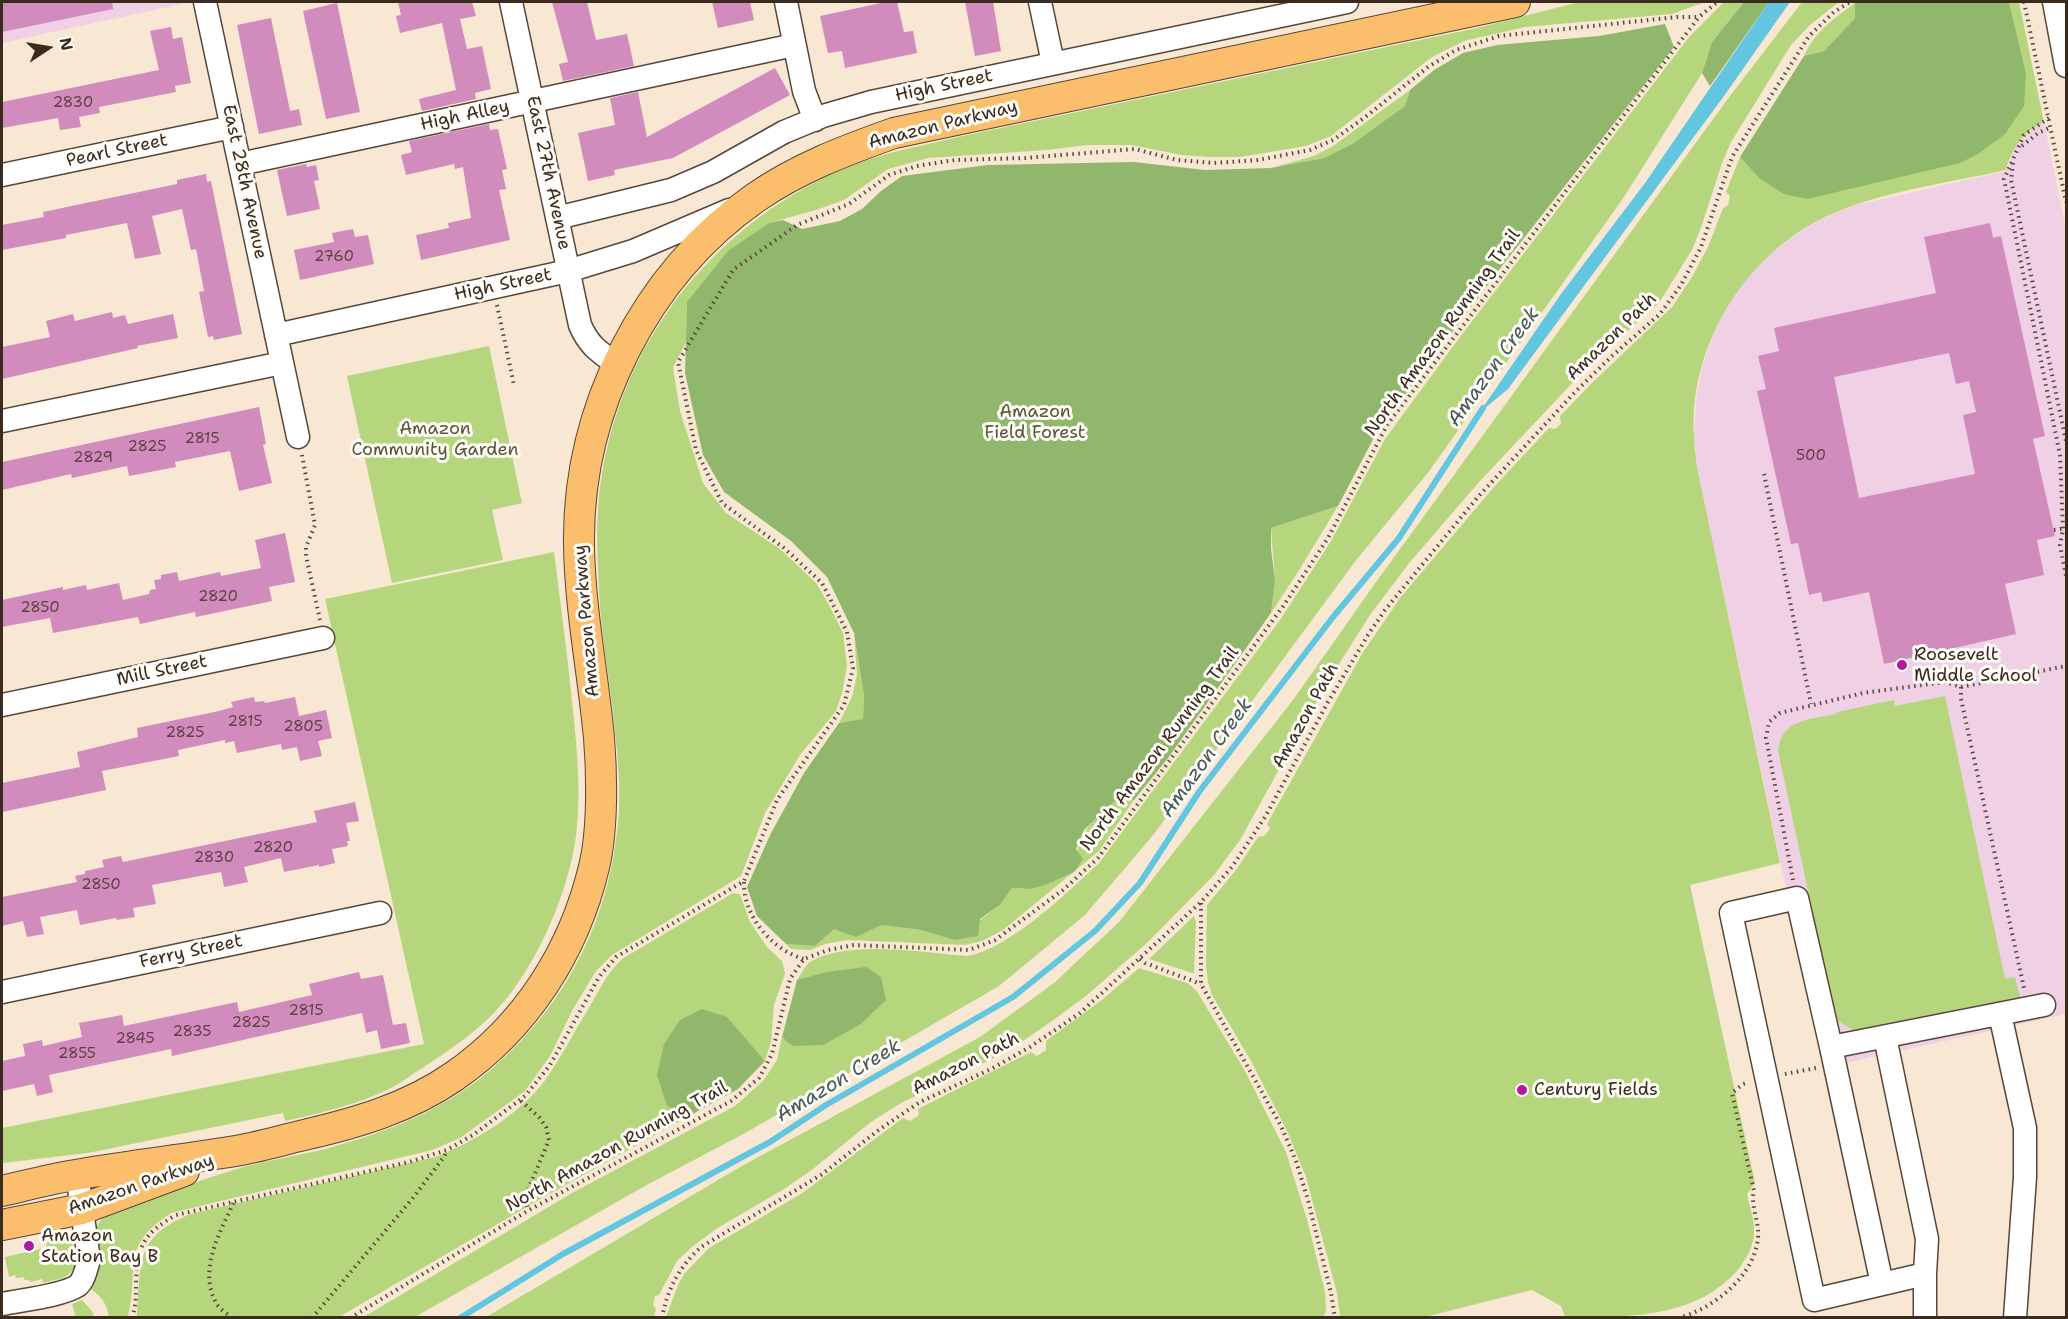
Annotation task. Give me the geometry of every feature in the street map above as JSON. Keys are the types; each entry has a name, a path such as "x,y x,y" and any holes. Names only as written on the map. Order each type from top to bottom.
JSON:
{"main road":[{"name":"Amazon Parkway","path":"2,1191 76,1174 243,1149 353,1123 406,1103 453,1077 495,1043 530,1004 559,960 579,920 595,863 600,809 599,742 582,595 579,541 582,488 590,441 605,394 618,364 662,288 691,254 755,198 794,174 845,151 894,134 1515,2"},
{"name":"Amazon Parkway","path":"2,1225 82,1209 243,1149"}],"street":[{"name":"East 28th Avenue","path":"205,2 298,437"},
{"name":"East 27th Avenue","path":"511,2 580,325 586,339 597,351 618,364"},
{"path":"786,2 804,91 816,120"},
{"path":"1040,2 1053,63"},
{"name":"High Street","path":"557,218 671,190 713,172 784,132 871,102 1302,6 1347,2"},
{"path":"2054,2 2065,51"},
{"name":"High Alley","path":"240,164 794,45"},
{"name":"Pearl Street","path":"2,175 232,128"},
{"name":"High Street","path":"276,335 568,271 652,243 755,198"},
{"path":"2,421 282,363"},
{"name":"Mill Street","path":"2,705 323,638"},
{"path":"1882,1284 1797,898 1731,913 1814,1300 1925,1274"},
{"name":"Ferry Street","path":"2,992 380,913"},
{"path":"1831,1047 2036,1007"},
{"path":"2000,1014 2025,1128 2025,1177 2015,1317"},
{"path":"1885,1037 1927,1239 1925,1317"},
{"path":"2,1304 63,1292 78,1285 85,1274 89,1260 76,1174"}],"path":[{"name":"North Amazon Running Trail","path":"350,1317 529,1210 731,1101 759,1078 772,1054 790,979 804,959 828,950 854,945 969,950 995,940 1063,890 1098,858 1284,605 1328,538 1388,425 1699,17 1717,2"},
{"name":"Amazon Path","path":"662,1317 673,1283 686,1261 701,1247 821,1175 880,1129 920,1102 991,1069 1030,1047 1080,1013 1201,902 1232,867 1265,817 1328,702 1368,634 1385,610 1477,498 1575,392 1660,314 1681,285 1701,247 1732,158 1742,140 1809,36 1834,12 1850,2"},
{"path":"2024,2 2067,202"},
{"path":"804,959 789,955 771,941 752,917 744,893 744,881 777,800 844,705 853,668 848,632 822,583 784,548 722,503 696,450 678,362 733,270 797,225 849,204 889,175 917,166 955,160 1025,158 1135,149 1177,160 1214,164 1258,160 1310,150 1341,135 1428,67 1456,50 1499,36 1677,17 1699,17"},
{"path":"2049,118 2024,135 2004,179 2060,455 2065,528 2060,544 2067,576"},
{"path":"2051,127 2038,132 2023,144 2013,162 2012,180 2067,441"},
{"path":"493,287 514,385"},
{"path":"298,437 315,525 306,547 306,556 323,638"},
{"path":"1764,474 1811,704"},
{"path":"2054,531 2065,528"},
{"path":"1797,898 1766,738 1769,722 1780,713 1863,693 1946,682 1961,687 2067,666"},
{"path":"1961,687 1963,710 2036,1007"},
{"path":"132,1317 135,1307 136,1264 143,1242 160,1224 176,1215 408,1162 447,1150 473,1135 520,1101 550,1065 599,977 616,957 744,881"},
{"path":"1201,902 1201,984 1281,1126 1296,1161 1328,1281 1335,1317"},
{"path":"1140,959 1145,963 1201,984"},
{"path":"520,1101 539,1117 546,1127 549,1140 525,1197 529,1210"},
{"path":"312,1317 412,1199 447,1150"},
{"path":"232,1317 215,1303 208,1275 215,1241 234,1201"},
{"path":"1678,1317 1706,1307 1723,1295 1749,1264"}],"shaded area":[{"path":"2,2 186,2 186,3 2,43"},
{"name":"Roosevelt Middle School","path":"2044,122 2066,230 2066,1014 1832,1066 1822,1058 1697,467 1694,433 1697,393 1702,367 1715,330 1732,298 1752,272 1775,250 1804,229 1832,214 1856,205 2006,171 2016,145 2035,126"}],"green space":[{"path":"1579,2 1705,2 1672,14 1525,27 1464,41 1432,57 1331,136 1306,146 1240,157 1182,155 1131,145 1087,145 928,158 888,169 844,200 769,223 687,302 686,342 673,367 680,411 703,483 726,513 780,549 816,583 843,633 847,666 836,711 800,755 765,813 741,876 612,955 596,971 573,1009 550,1056 525,1091 460,1138 432,1150 171,1213 144,1236 138,1247 134,1259 128,1317 109,1317 103,1301 91,1289 100,1260 96,1230 106,1216 223,1173 325,1149 415,1118 456,1096 494,1067 545,1013 566,983 597,919 615,848 619,811 617,751 600,608 598,560 598,511 606,456 620,403 642,354 670,308 704,267 743,230 787,198 836,172 880,156 958,137 1477,28"},
{"path":"1724,2 1744,2 1712,42 1702,73 1624,197 1427,474 1357,559 1154,834 1085,915 999,986 747,1132 643,1187 415,1317 362,1318 572,1193 735,1106 763,1081 777,1060 782,1037 792,1046 826,972 797,980 810,962 826,955 865,949 968,956 985,951 1020,931 1099,863 1280,620 1331,541 1385,439 1689,37"},
{"path":"1744,2 1769,2 1710,86 1702,73 1712,42"},
{"path":"1802,2 1839,2 1810,25 1791,45 1731,142 1692,250 1659,303 1589,365 1480,481 1410,562 1370,615 1327,683 1240,840 1214,875 1148,942 1086,996 1023,1041 994,1058 901,1103 871,1122 813,1169 784,1189 716,1229 692,1247 677,1261 659,1295 655,1296 654,1317 486,1317 740,1167 980,1037 1054,983 1119,922 1293,700 1376,582 1727,100"},
{"path":"2009,2 2019,2 2044,122 2019,142 2006,170 1876,198 1834,213 1803,229 1776,250 1751,275 1730,303 1714,333 1702,366 1695,400 1694,439 1697,467 1780,863 1690,885 1755,1183 1747,1194 1754,1229 1753,1241 1744,1262 1720,1287 1680,1307 1659,1312 1613,1317 1565,1317 1561,1306 1532,1290 1425,1317 1340,1317 1337,1293 1306,1177 1287,1131 1251,1061 1212,995 1206,966 1207,905 1236,870 1258,837 1264,836 1270,829 1267,824 1362,654 1400,598 1493,488 1549,428 1555,429 1561,424 1560,416 1672,307 1692,277 1708,247 1723,208 1728,205 1730,196 1726,192 1740,157 1759,178 2026,73"},
{"path":"2009,2 2026,73 2024,106 2005,134 1978,154 1960,163 1807,199 1784,194 1759,178 1740,157 1804,56 1824,51 1855,18 1855,3"},
{"path":"1855,3 1855,18 1824,51 1804,56 1819,33"},
{"name":"Amazon Field Forest","path":"1665,24 1674,47 1502,266 1378,430 1338,506 1271,528 1275,580 1271,613 1168,758 1134,800 1118,798 1084,830 1076,849 1083,859 1074,872 1030,889 1012,888 1000,905 980,919 978,936 954,940 921,930 881,925 856,937 834,929 815,946 786,944 757,916 747,887 770,835 804,773 839,723 863,719 864,696 854,633 827,577 791,541 724,492 703,455 685,373 687,302 728,251 769,223 783,220 802,229 840,221 862,209 902,176 988,165 1134,162 1205,170 1271,168 1324,158 1352,144 1405,106 1410,90 1434,70 1463,53 1497,45 1599,36"},
{"path":"1410,90 1405,106 1352,144 1324,158 1271,168 1314,156 1333,146"},
{"name":"Amazon Community Garden","path":"489,346 522,503 492,510 503,560 392,583 347,376"},
{"path":"1338,506 1271,613 1275,580 1271,528"},
{"path":"554,552 576,746 578,818 576,836 565,883 547,932 522,977 492,1015 460,1042 398,1084 377,1095 338,1108 285,1121 283,1113 88,1153 2,1163 2,1128 424,1044 325,599"},
{"path":"854,633 864,696 863,719 839,723 852,697 857,675"},
{"path":"1945,696 2005,979 2015,977 2020,997 1853,1030 1838,1021 1834,1011 1778,751 1781,740 1785,732 1798,722 1894,700 1895,706"},
{"path":"1118,798 1134,800 1099,851 1074,872 1078,846 1092,822"},
{"path":"1073,872 1003,930 982,941 965,945 848,940 825,944 810,950 791,949 786,944 815,946 834,928 881,925 921,930 954,940 1000,905 1012,888 1030,889"},
{"path":"733,893 740,894 750,922 767,947 782,961 785,974 774,1005 771,1042 765,1061 726,1017 667,1106 689,1116 530,1205 339,1317 136,1318 144,1253 150,1242 173,1222 191,1214 435,1157 481,1135 523,1104 546,1079 606,979 622,959"},
{"path":"1194,916 1196,921 1194,973 1149,959"},
{"path":"866,967 881,977 886,1000 861,1024 823,1045 792,1046 782,1037 797,980 826,972"},
{"path":"1139,968 1187,983 1196,990 1245,1071 1286,1152 1308,1223 1325,1292 1326,1312 1323,1317 666,1317 684,1274 709,1248 801,1194 903,1118 910,1121 919,1115 918,1109 1031,1052 1037,1056 1046,1050 1046,1041 1103,999"},
{"path":"702,1009 727,1017 765,1061 738,1089 689,1116 667,1106 657,1075 664,1044 680,1020"},
{"path":"56,1233 72,1244 77,1255 75,1267 70,1273 43,1283 42,1279 30,1282 23,1277 16,1278 15,1275 9,1277 5,1257 45,1248 47,1243 52,1241 51,1234"},
{"path":"82,1300 92,1311 94,1317 76,1317 72,1304"}],"water":[{"path":"1769,2 1790,2 1724,96 1508,389 1479,413 1561,294 1645,183"}],"building":[{"path":"2,2 112,2 113,9 2,32"},
{"path":"398,2 472,2 476,16 460,19 467,49 482,46 491,89 475,93 476,99 422,111 419,99 456,90 442,23 400,33 396,16 401,15"},
{"path":"552,2 587,2 596,40 627,34 634,66 563,81 559,64 568,62"},
{"path":"712,2 750,2 754,20 718,28"},
{"path":"886,2 897,2 904,32 913,31 917,53 845,68 842,51 828,53 820,16"},
{"path":"965,2 993,2 1001,51 975,56"},
{"path":"337,3 360,112 326,119 303,11"},
{"path":"271,18 290,111 299,109 302,125 259,134 237,25"},
{"path":"171,27 173,39 182,37 191,83 175,86 176,92 99,107 100,113 79,117 81,127 60,130 58,118 2,128 2,102 159,70 150,31"},
{"path":"775,68 790,95 673,158 614,170 615,175 588,181 578,133 615,125 610,98 638,92 647,137"},
{"path":"489,124 490,130 498,129 507,169 502,170 506,189 499,190 510,240 421,260 416,235 449,228 448,223 471,218 463,167 455,169 454,164 406,175 401,155 412,152 409,141"},
{"path":"306,164 307,167 316,165 319,180 314,181 320,209 287,216 277,170"},
{"path":"206,174 207,182 211,181 242,334 214,340 213,336 208,337 199,292 204,291 196,249 191,250 182,209 152,216 161,254 135,259 127,223 2,250 2,225 44,217 43,212 177,184 177,180"},
{"path":"1990,223 1993,238 2001,236 2045,436 2033,439 2055,536 2037,540 2044,575 2005,584 2016,634 1884,664 1869,592 1823,602 1821,592 1809,595 1798,543 1791,544 1757,391 1766,389 1758,356 1779,351 1774,328 1936,293 1924,237","holes":["1949,353 1956,384 1969,381 1976,412 1963,415 1975,474 1859,498 1834,377"]},
{"path":"353,229 355,237 368,235 374,264 300,280 294,250 334,242 332,233"},
{"path":"112,312 113,318 125,315 128,324 173,314 178,338 2,379 2,347 50,337 46,321 73,314 75,321"},
{"path":"259,407 266,444 263,445 272,483 239,491 230,451 175,462 176,467 129,476 127,466 72,478 71,474 2,490 2,462"},
{"path":"285,533 295,582 269,587 272,601 196,617 195,612 140,624 138,617 53,633 50,618 2,627 2,600 63,587 63,590 86,585 87,590 119,583 123,600 149,594 150,590 156,589 154,580 161,579 161,575 177,572 179,581 220,572 221,576 261,568 255,540"},
{"path":"254,697 255,702 264,701 265,703 295,697 299,716 326,710 332,738 318,741 322,756 300,761 297,747 282,750 281,744 237,753 234,741 225,743 225,740 178,750 179,756 102,771 106,790 2,812 2,783 80,767 77,752 138,737 137,728 219,711 233,707 231,702"},
{"path":"355,802 359,821 346,823 350,841 347,841 348,846 332,849 335,863 284,872 281,858 244,867 248,882 224,887 221,872 152,885 156,904 133,908 135,917 80,925 77,910 40,917 44,934 27,937 23,921 2,926 2,897 77,882 75,876 85,874 85,871 104,867 102,860 121,856 123,862 317,822 314,811"},
{"path":"359,972 361,979 383,975 393,1025 406,1023 410,1043 381,1049 377,1030 366,1033 362,1013 172,1056 171,1049 49,1075 53,1092 37,1096 34,1084 2,1091 2,1061 25,1056 23,1044 42,1040 43,1046 82,1037 79,1023 122,1015 124,1026 237,1002 239,1012 312,995 309,984"}],"waterway":[{"name":"Amazon Creek","path":"460,1318 563,1254 770,1142 826,1105 1013,997 1095,931 1140,883 1199,792 1333,617 1399,538 1483,408"}],"place":[{"name":"Roosevelt Middle School","path":"1902,665"},
{"name":"Century Fields","path":"1522,1090"},
{"name":"Amazon Station Bay B","path":"29,1246"}]}
